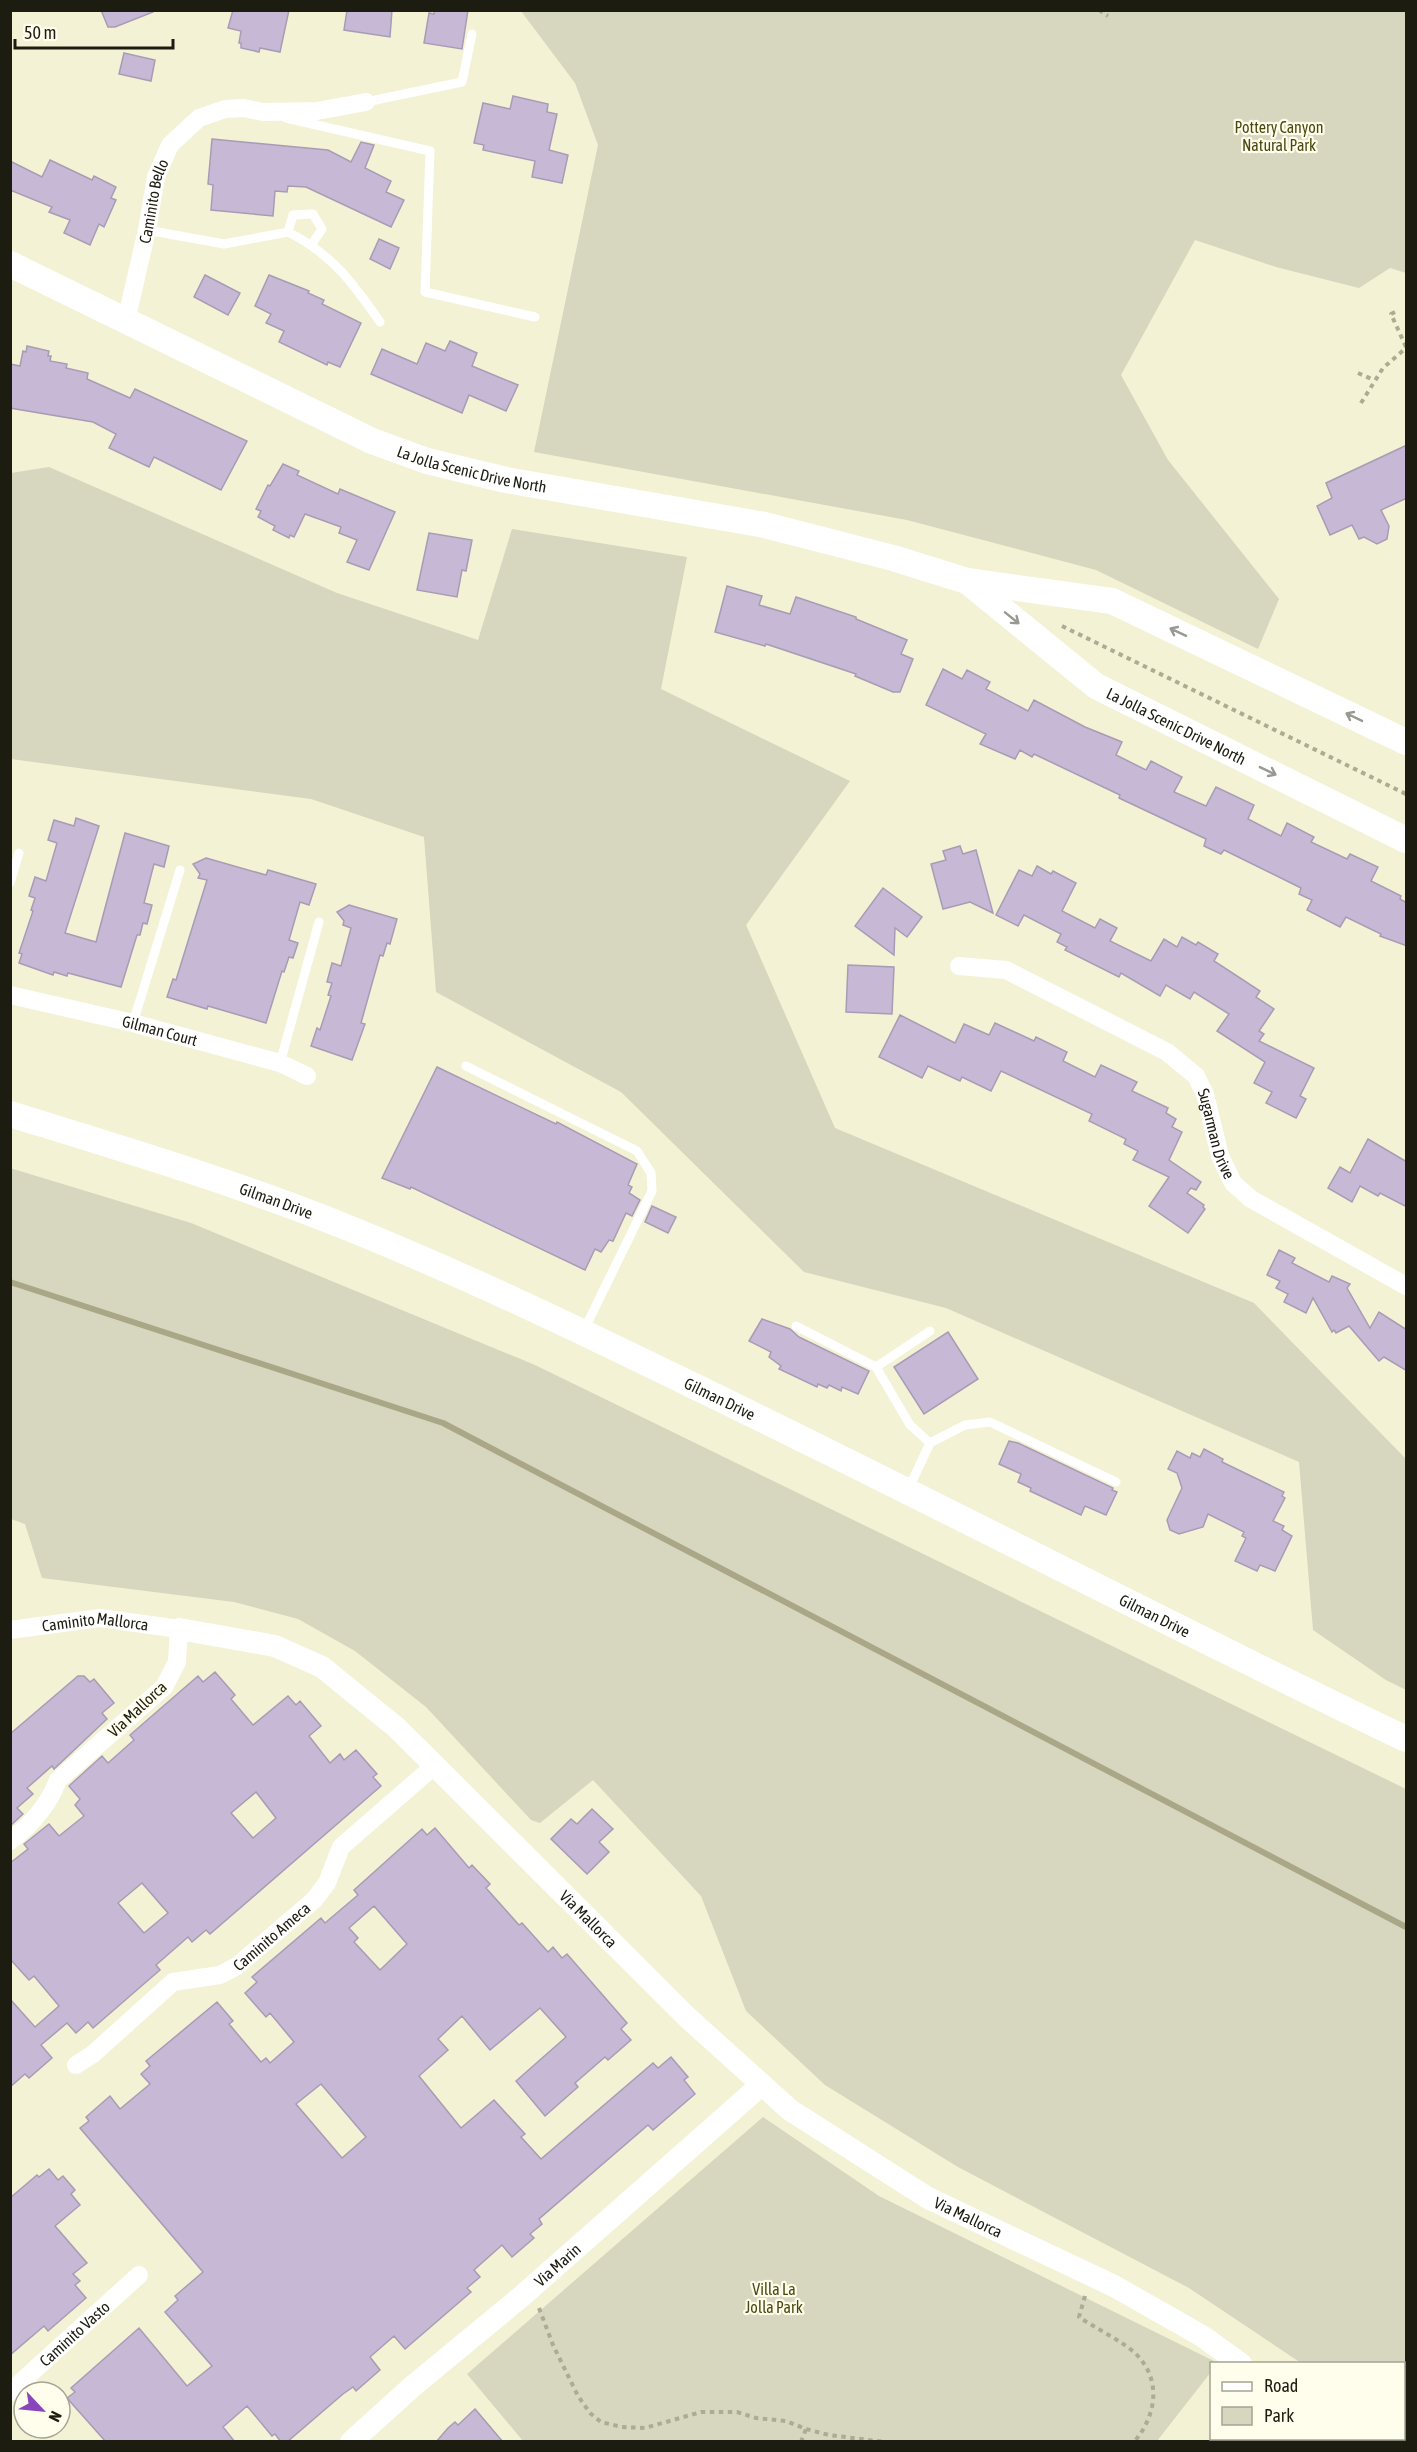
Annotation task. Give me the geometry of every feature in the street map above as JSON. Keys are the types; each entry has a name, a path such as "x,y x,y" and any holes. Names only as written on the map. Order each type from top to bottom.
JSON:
{"main road":[{"name":"La Jolla Scenic Drive North","path":"10,264 372,441 427,461 506,480 765,525 893,558 967,581 1112,601 1407,742"},
{"name":"La Jolla Scenic Drive North","path":"967,581 1096,686 1407,840"},
{"name":"Gilman Drive","path":"10,1114 183,1168 319,1216 583,1332 908,1490 1407,1739"}],"street":[{"name":"Caminito Bello","path":"126,321 147,230 156,177 170,145 199,118 225,109 244,108 263,112 317,111 366,102"},
{"name":"Sugarman Drive","path":"958,966 1006,970 1167,1052 1196,1077 1205,1094 1220,1156 1233,1183 1251,1199 1407,1286"},
{"name":"Gilman Court","path":"10,995 133,1023 280,1063 307,1076"},
{"name":"Caminito Mallorca","path":"10,1630 100,1618 179,1629"},
{"name":"Via Mallorca","path":"10,1841 24,1831 52,1795 58,1780 164,1687 177,1662 179,1629 275,1646 322,1666 372,1705 679,2009 760,2086 790,2110 928,2198 1093,2276 1202,2336 1238,2362"},
{"name":"Caminito Ameca","path":"76,2066 93,2054 173,1982 220,1975 237,1966 314,1900 327,1884 341,1847 434,1766"},
{"name":"Via Marin","path":"351,2442 413,2386 522,2296 760,2086"},
{"name":"Caminito Vasto","path":"10,2392 139,2275"}],"lane":[{"path":"366,102 462,82 472,34"},
{"path":"263,112 430,151 425,292 534,317"},
{"path":"288,232 293,215 313,214 322,229 312,244"},
{"path":"147,230 224,244 288,232 312,244 351,280 381,322"},
{"path":"10,883 19,853"},
{"path":"133,1023 180,870"},
{"path":"280,1063 319,922"},
{"path":"466,1066 637,1151 651,1173 652,1191 583,1332"},
{"path":"796,1326 876,1367 910,1425 930,1443"},
{"path":"876,1367 930,1331"},
{"path":"908,1490 930,1443 965,1425 990,1422 1116,1482"}],"path":[{"path":"1099,10 1108,16"},
{"path":"1361,403 1374,380 1390,361 1407,348 1391,314 1395,312"},
{"path":"1359,373 1374,380"},
{"path":"1052,622 1407,794"},
{"path":"1093,2276 1079,2318 1134,2352 1149,2371 1154,2392 1153,2412 1134,2442"},
{"path":"522,2296 541,2310 553,2346 578,2396 590,2413 602,2422 622,2427 645,2428 701,2412 737,2412 756,2418 786,2421 829,2435 885,2442"},
{"path":"801,2442 806,2429"}],"green space":[{"name":"Pottery Canyon Natural Park","path":"521,11 1406,11 1406,273 1390,268 1359,288 1276,267 1195,240 1121,375 1168,460 1279,599 1258,649 1096,570 907,520 534,452 598,145 575,83"},
{"path":"49,467 337,593 478,640 512,529 687,557 661,689 850,781 746,925 835,1128 1254,1303 1406,1459 1406,1690 1386,1680 1313,1630 1299,1462 946,1308 804,1272 621,1092 436,992 424,837 311,799 11,759 11,473"},
{"path":"10,1168 191,1223 535,1365 1406,1789 1406,2441 1394,2440 1405,2440 1405,2362 1300,2362 1189,2288 958,2167 825,2085 746,2011 701,1896 593,1780 540,1823 531,1820 426,1707 355,1651 298,1619 234,1602 42,1578 25,1524 11,1519"},
{"name":"Villa La Jolla Park","path":"763,2117 879,2196 1216,2362 1210,2362 1210,2373 1157,2441 523,2441 467,2374"}],"building":[{"path":"101,10 153,10 153,12 115,27 108,27"},
{"path":"233,10 289,10 280,52 260,48 259,52 241,48 241,43 239,43 241,31 228,28"},
{"path":"347,10 392,10 390,37 344,30"},
{"path":"434,10 468,10 462,49 424,43 429,13 434,14"},
{"path":"124,53 155,60 151,81 119,74"},
{"path":"513,96 548,104 547,112 557,114 549,150 568,155 562,183 532,177 535,161 483,150 484,145 474,143 483,103 510,109"},
{"path":"212,139 328,150 351,162 361,142 374,145 365,168 391,181 386,192 404,200 391,227 306,187 288,186 287,192 275,191 273,216 211,210 213,185 208,184"},
{"path":"50,160 92,180 94,176 116,187 111,198 116,200 104,227 99,224 90,245 64,233 70,220 49,212 52,207 10,190 10,161 42,177"},
{"path":"379,239 399,248 390,269 370,259"},
{"path":"205,275 240,293 228,315 194,297"},
{"path":"269,275 309,291 308,293 324,300 322,304 361,323 340,367 328,362 327,365 279,342 284,331 266,323 271,314 255,306"},
{"path":"450,341 477,353 472,366 518,385 506,411 469,395 462,413 371,374 382,349 417,364 426,343 445,351"},
{"path":"27,346 49,351 50,361 67,364 66,368 88,373 87,379 130,398 135,389 247,441 221,490 154,457 149,467 109,448 116,434 93,422 10,408 10,364 20,366 23,351 26,352"},
{"path":"1407,445 1407,498 1381,510 1389,526 1387,539 1377,544 1364,537 1359,539 1352,525 1330,535 1317,506 1332,498 1326,483"},
{"path":"283,464 299,471 297,475 338,494 340,489 395,512 369,570 347,562 357,540 339,533 341,527 305,514 294,537 290,535 289,538 273,530 275,526 258,517 261,511 256,509 268,485 270,486"},
{"path":"429,533 472,540 466,571 462,570 457,597 417,590"},
{"path":"727,586 762,596 759,605 790,614 796,597 856,617 856,619 907,640 901,654 913,659 900,692 893,692 855,676 856,674 766,644 765,646 715,632"},
{"path":"943,669 962,679 967,670 990,682 986,689 1028,711 1034,700 1085,727 1122,742 1116,755 1146,770 1151,761 1182,777 1174,792 1206,806 1216,787 1254,805 1248,819 1281,836 1287,823 1314,837 1311,842 1347,859 1350,854 1378,867 1371,881 1401,896 1400,899 1407,903 1407,946 1380,936 1381,934 1346,917 1340,927 1307,910 1312,900 1299,894 1301,888 1224,850 1221,854 1204,846 1206,839 1034,754 1032,757 1020,750 1015,759 980,744 986,734 926,705"},
{"path":"76,818 99,826 65,933 96,942 125,833 169,846 164,867 154,864 144,903 152,905 147,924 143,923 140,935 137,935 121,987 68,973 67,976 54,972 53,975 19,963 22,954 19,953 33,911 31,910 35,898 29,896 35,877 46,881 57,843 48,840 54,820 74,826"},
{"path":"960,846 963,854 976,850 993,913 970,902 943,909 931,864 946,860 943,851"},
{"path":"206,858 266,875 268,870 316,884 309,905 300,902 289,940 298,943 293,958 289,957 284,972 282,971 266,1023 167,997 173,979 176,980 207,880 198,878 200,874 193,864"},
{"path":"1037,866 1051,874 1053,871 1076,883 1062,911 1095,928 1100,919 1117,928 1110,941 1151,961 1164,939 1177,947 1182,937 1196,945 1198,942 1218,954 1214,961 1260,991 1256,997 1274,1009 1259,1031 1264,1034 1259,1041 1314,1068 1300,1096 1306,1099 1296,1118 1266,1103 1272,1092 1254,1083 1265,1062 1217,1031 1229,1014 1194,992 1190,999 1166,985 1160,996 1121,973 1119,977 1065,950 1067,947 1057,942 1061,934 1024,915 1018,926 996,915 1019,870 1032,876"},
{"path":"883,888 922,917 907,937 895,928 894,955 855,926"},
{"path":"349,905 397,919 390,944 387,943 383,956 380,955 361,1023 365,1024 352,1060 311,1046 317,1028 320,1030 331,996 328,995 332,983 327,982 332,963 341,966 351,928 343,925 344,921 337,912"},
{"path":"848,965 894,967 892,1014 846,1012"},
{"path":"900,1015 955,1043 964,1024 989,1035 995,1023 1034,1041 1036,1037 1067,1052 1063,1061 1095,1077 1101,1065 1137,1082 1132,1091 1168,1108 1166,1113 1176,1119 1172,1127 1182,1132 1169,1160 1201,1182 1196,1190 1191,1188 1187,1193 1204,1205 1205,1209 1188,1233 1149,1206 1169,1177 1133,1160 1138,1151 1124,1144 1126,1139 1089,1121 1092,1114 1001,1071 991,1091 962,1077 960,1081 928,1066 922,1078 879,1057"},
{"path":"437,1067 556,1124 557,1122 637,1164 628,1185 632,1187 629,1193 640,1200 632,1216 626,1213 613,1241 609,1240 601,1252 595,1249 585,1270 411,1187 410,1189 382,1178"},
{"path":"1368,1139 1407,1162 1407,1207 1360,1186 1352,1202 1328,1188 1340,1167 1350,1173"},
{"path":"652,1206 676,1217 668,1233 645,1222"},
{"path":"1279,1250 1295,1258 1292,1263 1329,1282 1332,1276 1350,1284 1347,1288 1370,1328 1379,1312 1407,1330 1407,1371 1384,1357 1379,1361 1349,1326 1336,1333 1334,1330 1332,1332 1313,1298 1306,1313 1284,1302 1288,1294 1276,1288 1280,1281 1267,1275"},
{"path":"762,1319 790,1329 799,1337 869,1371 858,1394 842,1387 841,1391 829,1385 827,1388 818,1384 817,1387 779,1369 781,1366 769,1357 771,1352 749,1341"},
{"path":"948,1332 978,1379 924,1414 894,1367"},
{"path":"1009,1441 1018,1443 1113,1488 1112,1490 1117,1492 1106,1515 1085,1506 1081,1515 1030,1491 1031,1488 1018,1482 1021,1474 999,1464"},
{"path":"1204,1449 1223,1459 1222,1462 1284,1492 1282,1496 1285,1498 1273,1521 1284,1526 1282,1530 1292,1536 1275,1571 1260,1565 1257,1571 1235,1561 1246,1538 1242,1536 1244,1532 1208,1514 1203,1527 1179,1534 1170,1530 1167,1520 1182,1488 1177,1473 1168,1469 1177,1451 1190,1458 1192,1453 1200,1457"},
{"path":"215,1672 235,1695 231,1699 253,1725 288,1696 296,1705 300,1701 321,1726 309,1736 330,1763 340,1754 344,1760 356,1750 377,1774 373,1777 381,1786 210,1934 206,1930 192,1942 188,1937 156,1965 160,1970 93,2028 88,2022 76,2033 67,2023 41,2045 52,2058 29,2078 25,2074 10,2087 10,1999 35,2027 59,2006 34,1976 29,1980 10,1959 10,1863 28,1849 24,1844 49,1824 59,1836 84,1816 75,1805 80,1799 69,1786 102,1756 108,1763 134,1740 130,1735 198,1676 203,1682","holes":["256,1792 276,1818 253,1838 231,1813","142,1883 168,1913 144,1933 118,1903"]},
{"path":"78,1676 84,1676 90,1682 94,1679 114,1703 102,1713 107,1719 54,1769 52,1766 27,1788 33,1794 17,1808 23,1814 10,1826 10,1734"},
{"path":"592,1809 613,1829 599,1842 609,1852 587,1874 551,1839 571,1819 577,1824"},
{"path":"435,1828 469,1868 472,1865 490,1884 486,1888 519,1925 522,1923 548,1952 553,1947 562,1958 567,1954 627,2023 621,2029 631,2040 608,2060 605,2057 575,2083 578,2087 545,2116 516,2081 566,2037 540,2008 490,2050 462,2016 438,2039 448,2050 419,2076 461,2128 494,2100 525,2134 521,2137 541,2159 653,2063 658,2068 671,2057 688,2077 684,2080 695,2094 653,2130 648,2125 539,2219 542,2224 530,2234 534,2238 512,2257 502,2245 474,2270 480,2277 467,2288 471,2292 405,2349 394,2336 370,2357 380,2370 356,2391 353,2387 343,2394 287,2442 281,2442 275,2434 272,2436 247,2406 223,2427 235,2442 106,2442 72,2404 72,2394 75,2392 72,2387 139,2328 187,2386 212,2366 165,2312 178,2300 175,2296 203,2272 80,2128 89,2121 86,2117 110,2096 120,2109 150,2084 141,2074 150,2066 146,2061 217,2002 233,2021 229,2024 261,2062 266,2058 270,2063 294,2042 270,2013 266,2017 245,1993 257,1982 252,1977 321,1918 325,1923 358,1895 354,1890 422,1829 427,1835","holes":["374,1906 407,1944 380,1970 354,1942 358,1938 349,1928","321,2084 366,2137 342,2158 296,2104"]},
{"path":"49,2169 58,2180 63,2176 75,2190 71,2194 80,2205 55,2226 87,2263 73,2274 80,2281 75,2285 86,2298 48,2331 44,2326 10,2355 10,2198 37,2175 39,2177"},
{"path":"475,2409 503,2442 436,2442 455,2422 458,2425"}],"waterway":[{"path":"10,1282 443,1423 1406,1927"}]}
